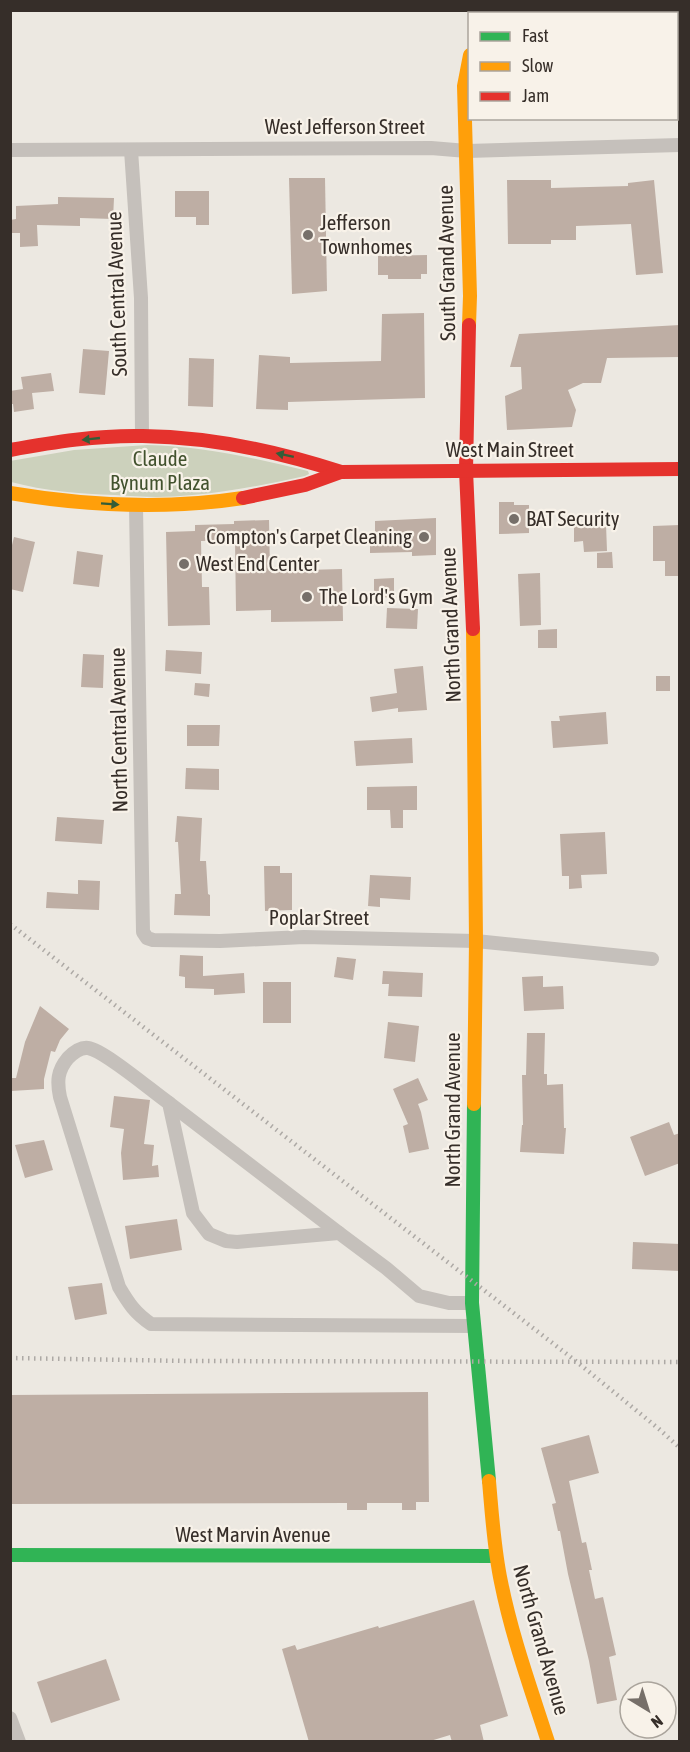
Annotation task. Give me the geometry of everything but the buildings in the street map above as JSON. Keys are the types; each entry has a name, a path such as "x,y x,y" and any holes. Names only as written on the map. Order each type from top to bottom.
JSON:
{"main road":[{"name":"South Grand Avenue","path":"466,470 470,296 464,86 468,65"},
{"name":"West Main Street","path":"10,450 100,438 142,436 218,442 287,455 340,472 680,469"},
{"name":"North Grand Avenue","path":"466,470 474,661 476,941 472,1303 500,1585 514,1638 548,1742"},
{"name":"West Main Street","path":"10,493 52,500 136,506 179,505 229,500 305,485 340,472"},
{"name":"West Marvin Avenue","path":"10,1555 496,1556"}],"street":[{"name":"West Jefferson Street","path":"10,150 431,147 467,151 680,145"},
{"name":"South Central Avenue","path":"131,150 141,298 142,436"},
{"name":"North Central Avenue","path":"136,506 143,932 147,938 162,940"},
{"name":"Poplar Street","path":"162,940 220,941 304,936 476,941 652,959"},
{"path":"472,1303 449,1303 419,1296 387,1268 169,1103 91,1048 82,1048 68,1058 59,1072 57,1081 60,1097 119,1287 129,1305 140,1317 151,1324 474,1326"},
{"path":"169,1103 193,1213 209,1234 237,1242 339,1233"},
{"path":"10,1718 19,1742"}],"green space":[{"name":"Claude Bynum Plaza","path":"147,445 228,454 308,471 309,474 235,490 163,497 75,493 11,482 10,461 74,450"}],"railway":[{"path":"10,924 577,1362 680,1448"},
{"path":"10,1358 188,1361 680,1362"}],"traffic: fast":[{"path":"474,1104 472,1303 489,1481"},
{"path":"10,1555 496,1556"}],"traffic: slow":[{"path":"468,65 464,86 469,325"},
{"path":"10,493 68,501 126,505 185,504 243,498"},
{"path":"473,629 476,941 474,1104"},
{"path":"489,1481 497,1557 505,1602 548,1742"}],"traffic: jam":[{"path":"469,325 466,470 473,629"},
{"path":"10,450 93,438 168,437 243,446 341,472"},
{"path":"243,498 305,485 341,472 680,469"}],"place":[{"name":"Jefferson Townhomes","path":"308,235"},
{"name":"BAT Security","path":"514,519"},
{"name":"Compton's Carpet Cleaning","path":"424,537"},
{"name":"West End Center","path":"184,564"},
{"name":"The Lord's Gym","path":"307,597"}]}
